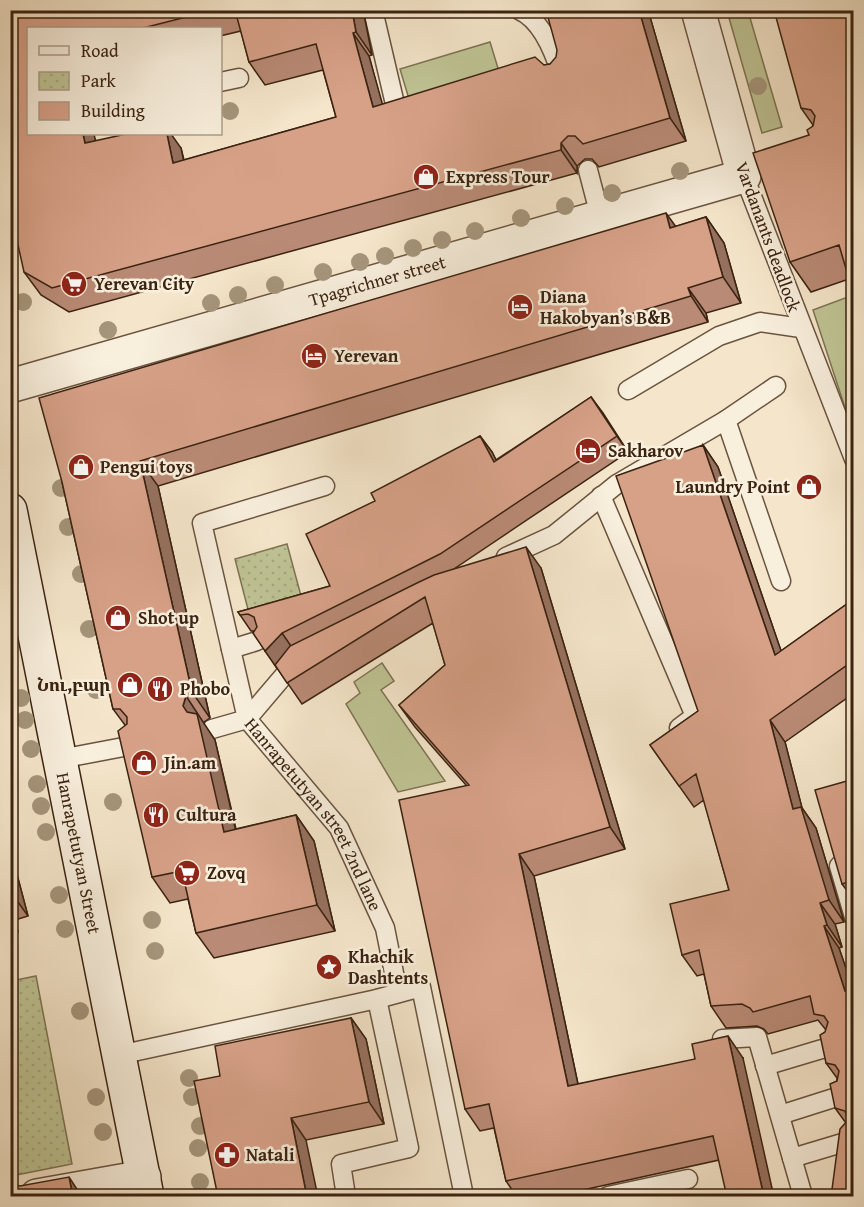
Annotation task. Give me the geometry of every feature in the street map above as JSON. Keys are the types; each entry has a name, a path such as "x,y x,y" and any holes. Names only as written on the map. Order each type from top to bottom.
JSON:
{"street":[{"name":"Vardanants deadlock","path":"698,10 755,172"},
{"name":"Tpagrichner street","path":"10,386 755,172"},
{"name":"Hanrapetutyan Street","path":"10,510 146,1187"},
{"path":"37,1197 146,1187"}],"lane":[{"path":"373,10 398,117"},
{"path":"519,10 530,15 555,55 562,77"},
{"path":"222,82 240,78"},
{"path":"588,170 600,216"},
{"name":"Vardanants deadlock","path":"755,172 801,328 854,459"},
{"path":"628,390 730,333 760,322 801,328"},
{"path":"490,564 554,535 617,484 726,420 776,386"},
{"path":"726,420 781,581"},
{"path":"212,729 247,718 202,523 326,486"},
{"path":"601,496 695,716 664,739"},
{"path":"231,650 257,641"},
{"name":"Hanrapetutyan street 2nd lane","path":"318,649 298,659 247,718 339,828 385,928 398,993"},
{"path":"60,759 134,745"},
{"path":"834,848 854,916"},
{"path":"118,1055 376,999 421,987 464,1197"},
{"path":"346,1197 341,1164 409,1148 376,999"},
{"path":"722,1039 757,1037 803,1197"},
{"path":"765,1066 832,1046"},
{"path":"780,1116 843,1095"},
{"path":"792,1158 852,1140"},
{"path":"608,1197 688,1179"}],"green space":[{"path":"727,11 748,11 782,127 762,133"},
{"path":"490,42 505,91 415,119 400,69"},
{"path":"854,296 853,432 813,310"},
{"path":"287,544 304,607 251,621 235,559"},
{"path":"382,663 394,681 381,690 445,781 398,792 346,704 360,693 354,682"},
{"path":"36,976 72,1164 11,1176 11,981"}],"building":[{"path":"10,10 214,10 147,27 27,27 27,135 83,135 85,143 121,135 167,135 173,163 336,117 316,44 249,62 235,10 352,10 356,32 353,33 373,107 535,57 544,65 550,64 556,57 557,50 546,10 639,10 670,118 583,144 575,136 568,136 561,143 561,150 52,288 24,272 10,209"},
{"path":"774,10 854,10 854,296 839,245 790,262 753,153 809,135 807,130 813,126 815,116 811,110 801,108"},
{"path":"666,213 670,228 706,217 723,277 688,288 691,296 140,461 192,692 186,696 183,706 187,712 197,714 224,832 296,815 317,905 196,933 182,871 152,877 118,731 127,724 127,717 120,709 113,709 62,482 39,398"},
{"path":"591,397 617,436 440,554 282,633 265,651 253,633 257,627 254,617 248,614 240,615 238,612 330,586 306,534 375,501 371,493 480,436 494,462"},
{"path":"703,445 775,655 854,599 854,660 770,720 793,809 801,807 829,900 820,903 827,925 824,926 845,991 854,989 854,1197 831,1197 840,1129 848,1120 845,1111 835,1108 830,1084 837,1081 839,1071 835,1065 826,1063 820,1035 825,1032 828,1022 824,1016 814,1014 810,996 753,1012 742,1004 711,1006 699,950 682,955 670,904 729,890 696,774 679,786 650,745 698,711 616,476"},
{"path":"526,547 610,827 519,854 568,1086 695,1059 692,1044 728,1036 764,1197 727,1197 713,1136 506,1181 489,1104 465,1109 399,800 469,785 399,705 445,665 425,597 287,683 275,665 290,646 434,575"},
{"path":"854,779 854,880 842,884 815,790"},
{"path":"351,1018 369,1102 291,1118 307,1197 218,1197 194,1081 220,1076 215,1046"},
{"path":"69,1177 73,1197 10,1197 10,1183 20,1186"}],"place":[{"name":"Express Tour","path":"426,177"},
{"name":"Yerevan City","path":"74,284"},
{"name":"Diana Hakobyan’s B&B","path":"520,307"},
{"name":"Yerevan","path":"314,356"},
{"name":"Sakharov","path":"588,451"},
{"name":"Pengui toys","path":"81,467"},
{"name":"Laundry Point","path":"809,487"},
{"name":"Shot up","path":"118,618"},
{"name":"Նու,բար","path":"130,685"},
{"name":"Phobo","path":"160,689"},
{"name":"Jin.am","path":"144,763"},
{"name":"Cultura","path":"156,815"},
{"name":"Zovq","path":"187,873"},
{"name":"Khachik Dashtents","path":"329,967"},
{"name":"Natali","path":"227,1155"}]}
